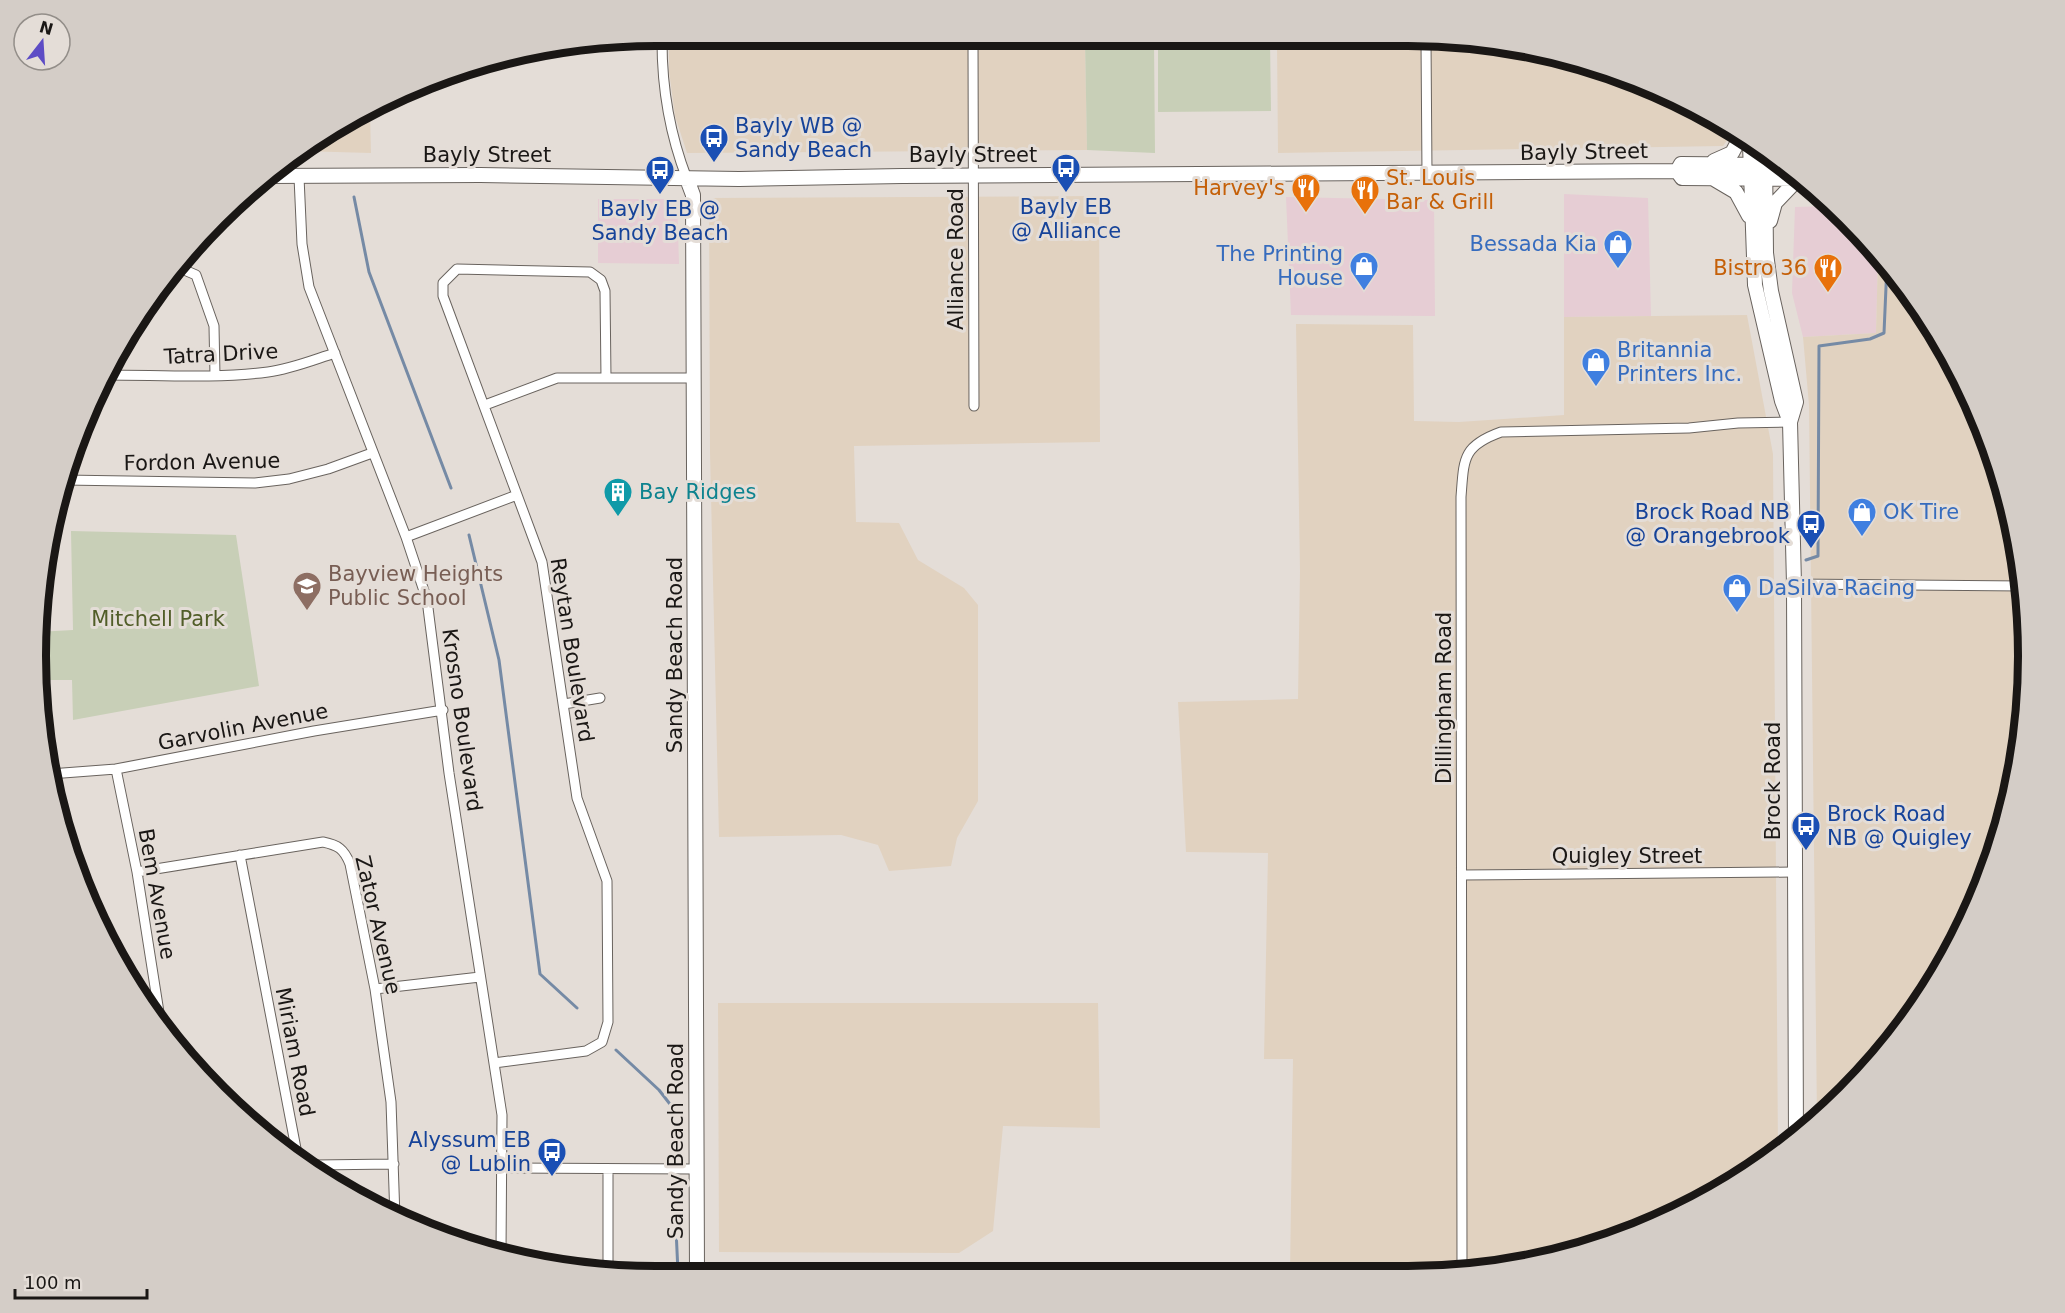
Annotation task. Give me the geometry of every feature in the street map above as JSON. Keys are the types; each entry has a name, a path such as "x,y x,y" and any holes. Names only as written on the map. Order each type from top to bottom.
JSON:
{"main road":[{"path":"1705,164 1732,153 1737,143"},
{"name":"Brock Road","path":"1750,151 1755,285 1782,402 1790,422"},
{"name":"Bayly Street","path":"1677,171 1681,164 1765,166"},
{"name":"Bayly Street","path":"1677,171 1682,178 1750,179 1765,166"},
{"name":"Brock Road","path":"1765,166 1766,253 1771,291 1796,402 1790,422 1794,584 1793,872 1796,1127"},
{"name":"Bayly Street","path":"281,176 480,175 687,179 1677,171"},
{"path":"1713,178 1736,192 1746,207 1751,224"},
{"name":"Sandy Beach Road","path":"687,179 693,195 695,378 698,1266"},
{"path":"1766,253 1775,203 1794,185"}],"street":[{"name":"Sandy Beach Road","path":"662,46 662,79 678,157 687,179"},
{"name":"Alliance Road","path":"973,46 974,406"},
{"path":"1426,47 1426,174"},
{"name":"Krosno Boulevard","path":"299,177 302,244 309,287 406,537 426,600 443,710 449,773 502,1115 501,1246"},
{"name":"Reytan Boulevard","path":"494,1063 586,1051 602,1042 607,1033 607,881 576,798 543,562 443,296 443,283 457,269 590,272 601,280 605,291 606,378"},
{"path":"186,270 196,274 210,309 214,326 215,376"},
{"name":"Tatra Drive","path":"115,375 215,376 270,372 335,353"},
{"path":"485,405 557,378 695,378"},
{"name":"Dillingham Road","path":"1462,1264 1461,497 1464,460 1480,440 1501,432 1689,428 1738,423 1790,422"},
{"name":"Fordon Avenue","path":"73,480 255,483 328,469 372,453"},
{"path":"406,537 517,495"},
{"path":"1794,584 2014,586"},
{"path":"564,704 600,698"},
{"name":"Garvolin Avenue","path":"58,773 116,769 314,731 443,710"},
{"name":"Bem Avenue","path":"116,769 137,872 158,1008"},
{"name":"Zator Avenue","path":"137,872 323,842 338,845 350,864 375,990 390,1102 395,1207"},
{"name":"Miriam Road","path":"240,855 296,1148"},
{"name":"Quigley Street","path":"1462,875 1793,872"},
{"path":"375,990 480,977"},
{"name":"Miriam Road","path":"319,1165 394,1164"},
{"path":"502,1168 696,1169"},
{"path":"608,1168 608,1264"}],"shaded area":[{"path":"669,46 1085,46 1087,150 687,153 675,116 669,71"},
{"path":"1277,46 1408,46 1488,52 1528,58 1566,67 1642,93 1678,109 1729,137 1723,146 1278,153"},
{"path":"370,118 371,153 315,151"},
{"path":"1564,194 1648,198 1651,316 1564,317"},
{"path":"1099,196 1100,442 854,446 856,522 899,523 918,560 964,588 978,605 978,801 957,838 951,866 889,871 878,845 841,835 719,837 710,452 709,198"},
{"path":"1286,197 1434,200 1435,316 1291,315"},
{"path":"598,199 677,199 679,264 598,263"},
{"path":"1820,206 1878,267 1876,333 1803,337 1792,293 1795,207"},
{"path":"1878,267 1916,318 1937,352 1956,387 1986,460 2007,537 2013,577 2017,617 2017,696 2007,776 1998,814 1986,853 1956,926 1937,962 1892,1028 1867,1059 1817,1110 1809,405 1803,337 1876,333"},
{"path":"1747,315 1773,454 1778,1142 1714,1185 1678,1204 1605,1234 1566,1246 1528,1255 1448,1265 1290,1266 1293,1059 1264,1059 1268,853 1186,852 1178,702 1298,699 1300,571 1296,324 1413,325 1414,421 1459,422 1564,415 1564,317"},
{"path":"718,1003 1098,1003 1100,1128 1003,1126 993,1231 959,1253 719,1252"}],"green space":[{"path":"1085,46 1154,46 1155,153 1087,150"},
{"path":"1158,46 1270,46 1271,111 1158,112"},
{"name":"Mitchell Park","path":"71,531 236,535 259,686 73,720 72,680 47,680 46,656 47,631 73,630"}],"waterway":[{"path":"354,197 369,272 451,488"},
{"path":"1806,560 1818,556 1819,346 1870,339 1884,333 1886,278"},
{"path":"469,535 499,660 540,974 577,1008"},
{"path":"616,1050 659,1090 673,1108 674,1156"},
{"path":"674,1186 678,1266"}],"place":[{"name":"Bayly WB @ Sandy Beach","path":"714,164"},
{"name":"Bayly EB @ Alliance","path":"1066,194"},
{"name":"Bayly EB @ Sandy Beach","path":"660,196"},
{"name":"Harvey's","path":"1306,214"},
{"name":"St. Louis Bar & Grill","path":"1365,216"},
{"name":"Bessada Kia","path":"1618,270"},
{"name":"The Printing House","path":"1364,292"},
{"name":"Bistro 36","path":"1828,294"},
{"name":"Britannia Printers Inc.","path":"1596,388"},
{"name":"Bay Ridges","path":"618,518"},
{"name":"OK Tire","path":"1862,538"},
{"name":"Brock Road NB @ Orangebrook","path":"1811,550"},
{"name":"Bayview Heights Public School","path":"307,612"},
{"name":"DaSilva Racing","path":"1737,614"},
{"name":"Brock Road NB @ Quigley","path":"1806,852"},
{"name":"Alyssum EB @ Lublin","path":"552,1178"}]}
